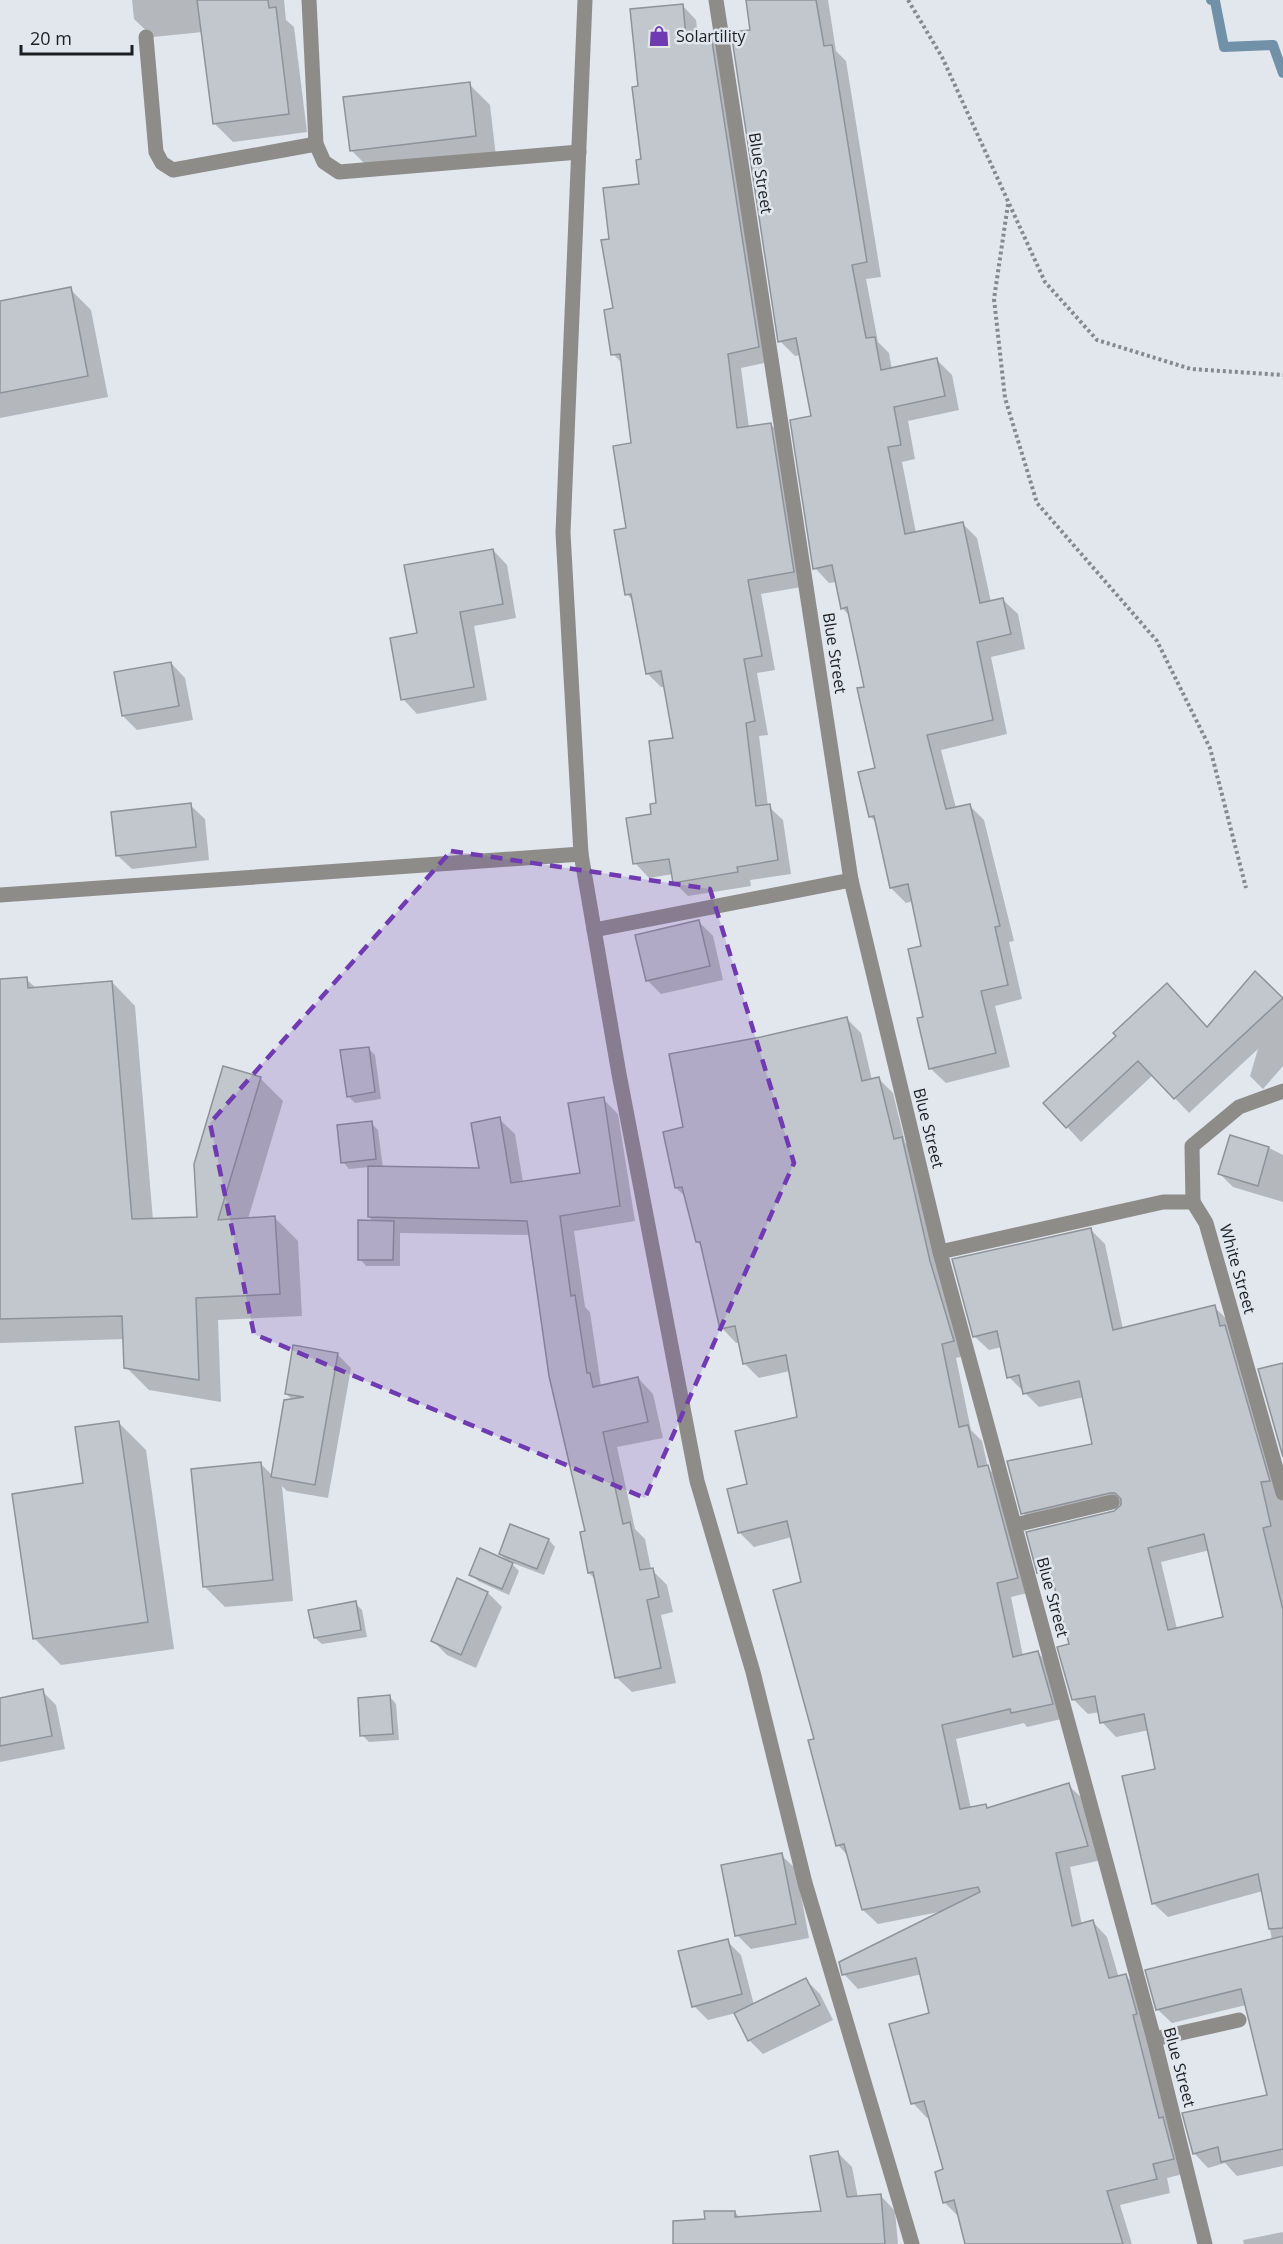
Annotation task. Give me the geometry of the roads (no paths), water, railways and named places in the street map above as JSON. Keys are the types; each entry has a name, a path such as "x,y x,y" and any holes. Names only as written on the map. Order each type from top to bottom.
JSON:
{"street":[{"path":"309,0 316,144 324,162 339,172 579,152"},
{"path":"585,0 563,533 581,854 697,1481 753,1672 805,1883 912,2244"},
{"name":"Blue Street","path":"716,0 851,880 940,1252 1154,2039 1205,2244"},
{"path":"146,37 156,152 162,163 173,170 316,144"},
{"path":"0,896 581,854"},
{"path":"594,930 851,880"},
{"path":"940,1252 1163,1202 1193,1202 1192,1146 1239,1107 1283,1090"},
{"name":"White Street","path":"1193,1202 1206,1222 1283,1494"},
{"path":"1015,1525 1112,1502"},
{"path":"1154,2039 1239,2020"}],"waterway":[{"path":"1211,0 1215,1 1224,47 1273,45 1283,73"}],"place":[{"name":"Solartility","path":"659,36"}]}
